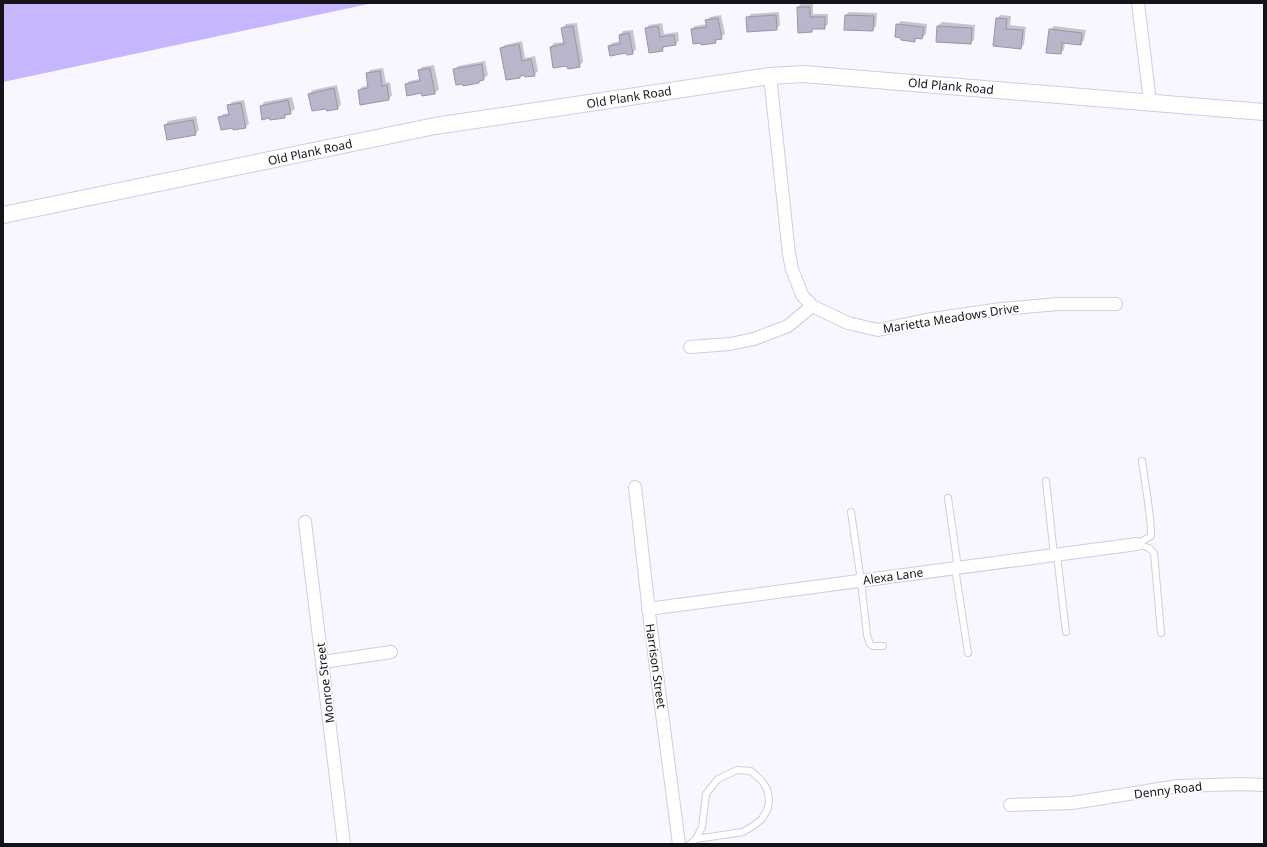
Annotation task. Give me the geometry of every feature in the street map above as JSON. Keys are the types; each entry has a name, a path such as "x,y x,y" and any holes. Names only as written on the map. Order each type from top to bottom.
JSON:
{"street":[{"path":"1138,3 1150,102"},
{"name":"Old Plank Road","path":"3,215 435,126 770,76 803,74 1264,112"},
{"name":"Marietta Meadows Drive","path":"770,76 789,254 792,269 802,295 812,306 848,323 878,330 926,320 1001,309 1058,304 1116,304"},
{"path":"690,347 730,344 754,339 788,326 812,306"},
{"name":"Harrison Street","path":"635,487 648,609 680,844"},
{"name":"Monroe Street","path":"305,522 344,844"},
{"name":"Alexa Lane","path":"648,609 1137,544"},
{"path":"323,662 391,652"},
{"name":"Denny Road","path":"1010,805 1072,803 1178,786 1242,784 1264,785"}],"lane":[{"path":"1137,544 1151,536 1151,518 1142,461"},
{"path":"1046,481 1066,632"},
{"path":"948,498 968,653"},
{"path":"851,512 867,635 870,644 873,646 883,646"},
{"path":"1137,544 1150,548 1154,553 1161,633"},
{"path":"690,844 696,839 702,827 706,794 718,779 737,770 751,771 767,789 769,800 768,808 762,819 743,832 696,839"}],"shaded area":[{"path":"3,3 373,3 3,82"}],"building":[{"path":"797,7 810,7 810,17 825,17 825,29 812,29 812,32 798,33"},
{"path":"776,15 777,30 747,32 746,17"},
{"path":"845,15 874,16 873,31 844,30"},
{"path":"718,18 722,39 715,40 716,43 701,45 701,43 693,44 691,29 707,27 705,20"},
{"path":"996,18 1007,19 1006,29 1023,30 1021,49 993,46"},
{"path":"896,24 924,27 922,39 915,38 915,42 901,40 901,38 895,37"},
{"path":"573,26 580,67 568,69 566,66 553,68 550,47 564,44 561,28"},
{"path":"658,26 660,37 674,35 676,45 662,47 663,51 649,53 645,28"},
{"path":"937,26 972,28 971,44 936,42"},
{"path":"1049,29 1082,33 1081,45 1062,43 1061,54 1046,53"},
{"path":"629,33 633,54 627,55 626,53 610,56 608,46 620,44 619,35"},
{"path":"519,44 522,61 531,59 535,76 525,77 524,75 520,76 520,78 506,80 500,48"},
{"path":"482,64 484,80 479,81 479,83 463,86 462,84 456,85 453,69"},
{"path":"430,68 435,94 422,96 421,93 407,96 405,84 420,81 418,70"},
{"path":"380,71 382,86 387,85 389,100 360,105 358,90 368,88 366,73"},
{"path":"334,88 338,109 312,111 308,94"},
{"path":"288,100 291,114 284,115 285,118 270,120 269,118 262,120 260,106"},
{"path":"241,103 246,128 221,130 218,117 229,115 227,105"},
{"path":"193,120 196,135 167,140 164,125"}]}
